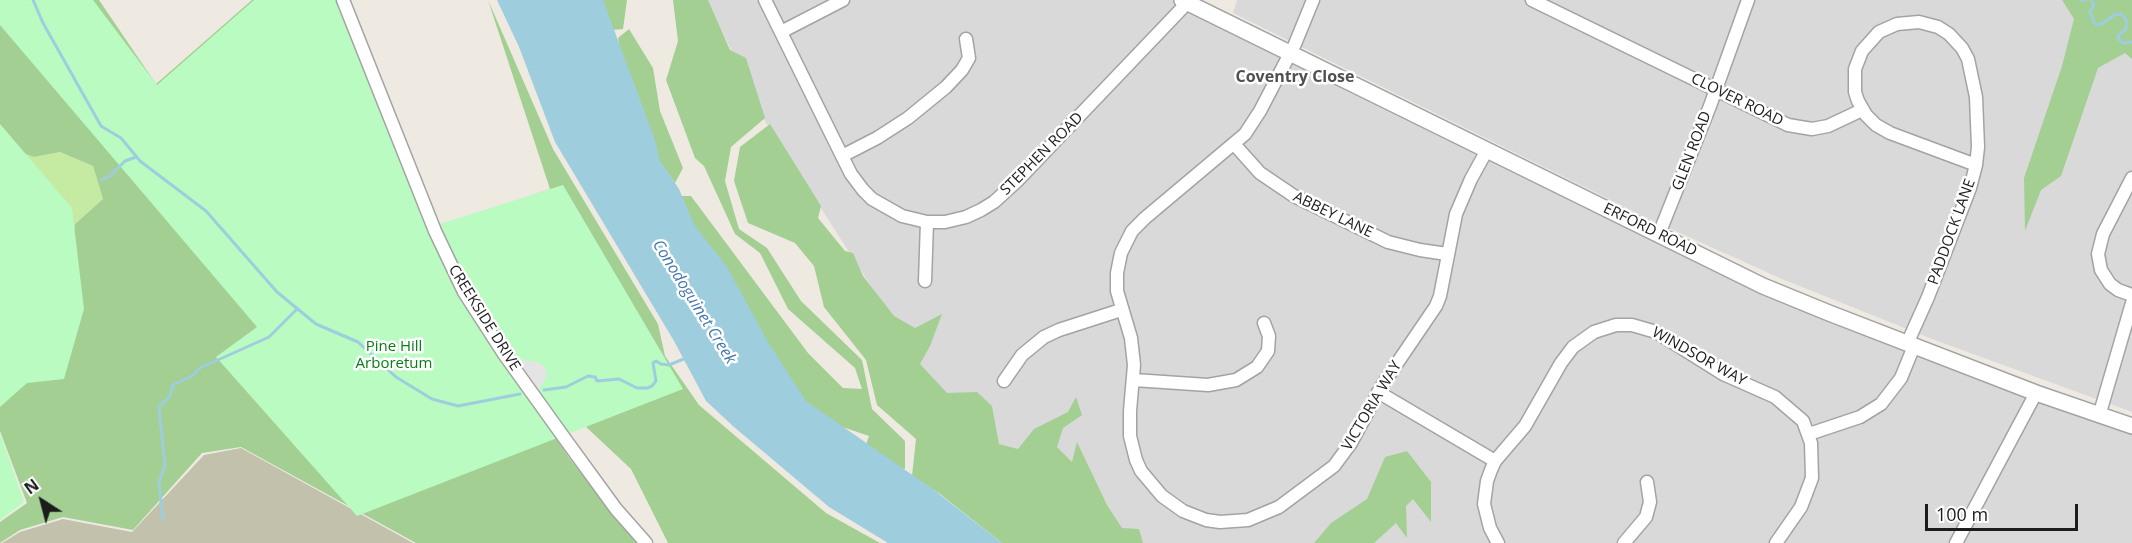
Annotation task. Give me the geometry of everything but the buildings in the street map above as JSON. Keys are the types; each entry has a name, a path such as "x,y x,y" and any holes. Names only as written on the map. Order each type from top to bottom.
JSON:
{"street":[{"name":"CREEKSIDE DRIVE","path":"343,0 435,231 464,292 504,354 565,440 616,509 646,543"},
{"name":"STEPHEN ROAD","path":"765,0 851,174 872,199 902,216 927,222 952,221 981,210 994,202 1017,181 1185,1"},
{"path":"781,32 843,0"},
{"path":"1290,53 1313,0"},
{"name":"CLOVER ROAD","path":"1532,0 1788,125 1812,129 1828,126 1862,110"},
{"name":"GLEN ROAD","path":"1659,234 1748,0"},
{"name":"ERFORD ROAD","path":"1185,1 1763,286 2036,393 2132,426"},
{"name":"PADDOCK LANE","path":"1809,434 1860,417 1881,404 1901,378 1976,165 1978,125 1971,67 1956,40 1938,27 1919,22 1897,24 1870,40 1859,57 1855,69 1855,92 1862,110"},
{"path":"842,156 909,118 946,87 962,70 969,58 966,39"},
{"name":"VICTORIA WAY","path":"1290,53 1260,111 1245,134 1132,231 1121,253 1117,273 1117,291 1133,349 1134,380 1130,411 1130,436 1133,452 1141,471 1149,482 1169,503 1193,516 1220,522 1258,518 1280,507 1310,486 1339,460 1362,424 1378,392 1436,306 1456,214 1487,150"},
{"path":"1862,110 1884,130 1976,165"},
{"name":"ABBEY LANE","path":"1234,144 1260,173 1294,196 1388,242 1412,249 1447,254"},
{"path":"2132,177 2103,234 2098,254 2101,270 2110,284 2132,295"},
{"path":"925,281 927,222"},
{"path":"2099,416 2132,303"},
{"path":"1004,381 1022,355 1044,337 1121,310"},
{"path":"1134,380 1209,385 1236,380 1257,367 1268,351 1269,336 1264,323"},
{"name":"WINDSOR WAY","path":"1497,543 1490,528 1484,504 1487,481 1496,461 1525,426 1573,347 1594,332 1616,325 1632,325 1656,332 1723,374 1775,397 1803,421 1809,434 1813,470 1807,495 1776,543"},
{"path":"1378,392 1496,461"},
{"path":"1956,543 2036,393"},
{"path":"1624,543 1646,517 1650,502 1647,482"}],"shaded area":[{"path":"707,0 1174,0 1352,94 1595,213 1723,272 2132,429 2132,543 1131,543 1073,464 998,444 919,366 892,319 765,121"},
{"path":"1237,0 2107,0 2132,16 2132,412 1932,339 1782,279 1651,220 1233,13"},
{"path":"515,359 537,362 545,367 547,376 540,387 540,393"},
{"path":"241,448 413,543 2,543 20,532 63,519 132,532 204,455"}],"green space":[{"path":"0,0 99,0 156,84 252,0 336,0 451,285 570,459 636,543 416,543 241,447 202,453 133,530 63,517 20,530 0,543 0,522 27,503 0,431 0,405 68,273 75,224 103,199 93,166 60,152 34,157 20,152 0,132"},
{"name":"Pine Hill Arboretum","path":"0,0 93,0 157,85 254,0 337,0 430,227 563,185 683,389 357,516 216,357 257,327 0,25"},
{"path":"488,0 553,149 658,324 665,356 699,405 826,513 880,543 668,543 631,469 553,396 450,223 550,189"},
{"path":"595,0 627,0 623,29 613,30"},
{"path":"673,0 708,0 730,50 746,58 765,118 731,147 725,181 739,229 767,248 801,301 862,360 872,409 905,441 905,469 892,466 865,447 869,436 831,423 805,404 675,196 691,196 808,353 843,388 862,389 855,368 788,309 760,253 735,234 704,166 695,158 666,80 678,41"},
{"path":"2062,0 2132,0 2132,59 2125,53 2098,68 2061,176 2041,190 2025,231 2024,178 2062,66 2074,19"},
{"path":"629,29 653,68 660,111 683,168 675,183 656,156 624,72 618,38"},
{"path":"0,124 72,208 84,309 64,379 27,383 0,407"},
{"path":"770,124 821,206 818,218 845,251 853,253 863,276 894,316 915,328 942,314 930,346 920,364 947,393 977,392 992,406 999,444 1018,449 1034,429 1068,412 1076,397 1082,415 1063,428 1057,447 1072,462 1077,442 1107,505 1122,528 1139,529 1143,543 1002,543 940,494 912,476 916,439 877,405 866,360 824,307 814,266 795,243 748,223 734,181 740,147"},
{"path":"20,152 34,157 60,152 93,166 103,199 75,224 68,273"},
{"path":"0,433 24,502 0,520"},
{"path":"1407,451 1431,482 1431,522 1413,499 1406,506 1407,538 1396,523 1374,543 1314,543 1331,523 1367,499 1385,457"}],"water":[{"name":"Conodoguinet Creek","path":"497,0 603,0 655,140 660,161 679,189 695,226 727,267 768,342 806,401 934,490 1002,543 888,543 829,507 706,401 674,341 555,142 519,47"}],"waterway":[{"path":"33,0 43,23 101,126 121,138 140,161 206,211 277,292 316,324 358,342 396,377 432,399 458,406 520,394"},
{"path":"2091,0 2094,5 2090,12 2094,23 2102,24 2114,15 2121,14 2127,23 2125,30 2118,36 2119,40 2123,43 2132,42"},
{"path":"101,180 110,176 125,161 136,157"},
{"path":"163,520 159,482 165,466 159,407 170,396 173,385 192,376 200,368 269,337 297,309"},
{"path":"544,390 566,387 588,376 595,377 597,381 619,379 637,388 647,388 656,381 653,363 656,361 669,365 686,358"}],"district":[{"name":"Coventry Close","path":"1295,77"}]}
